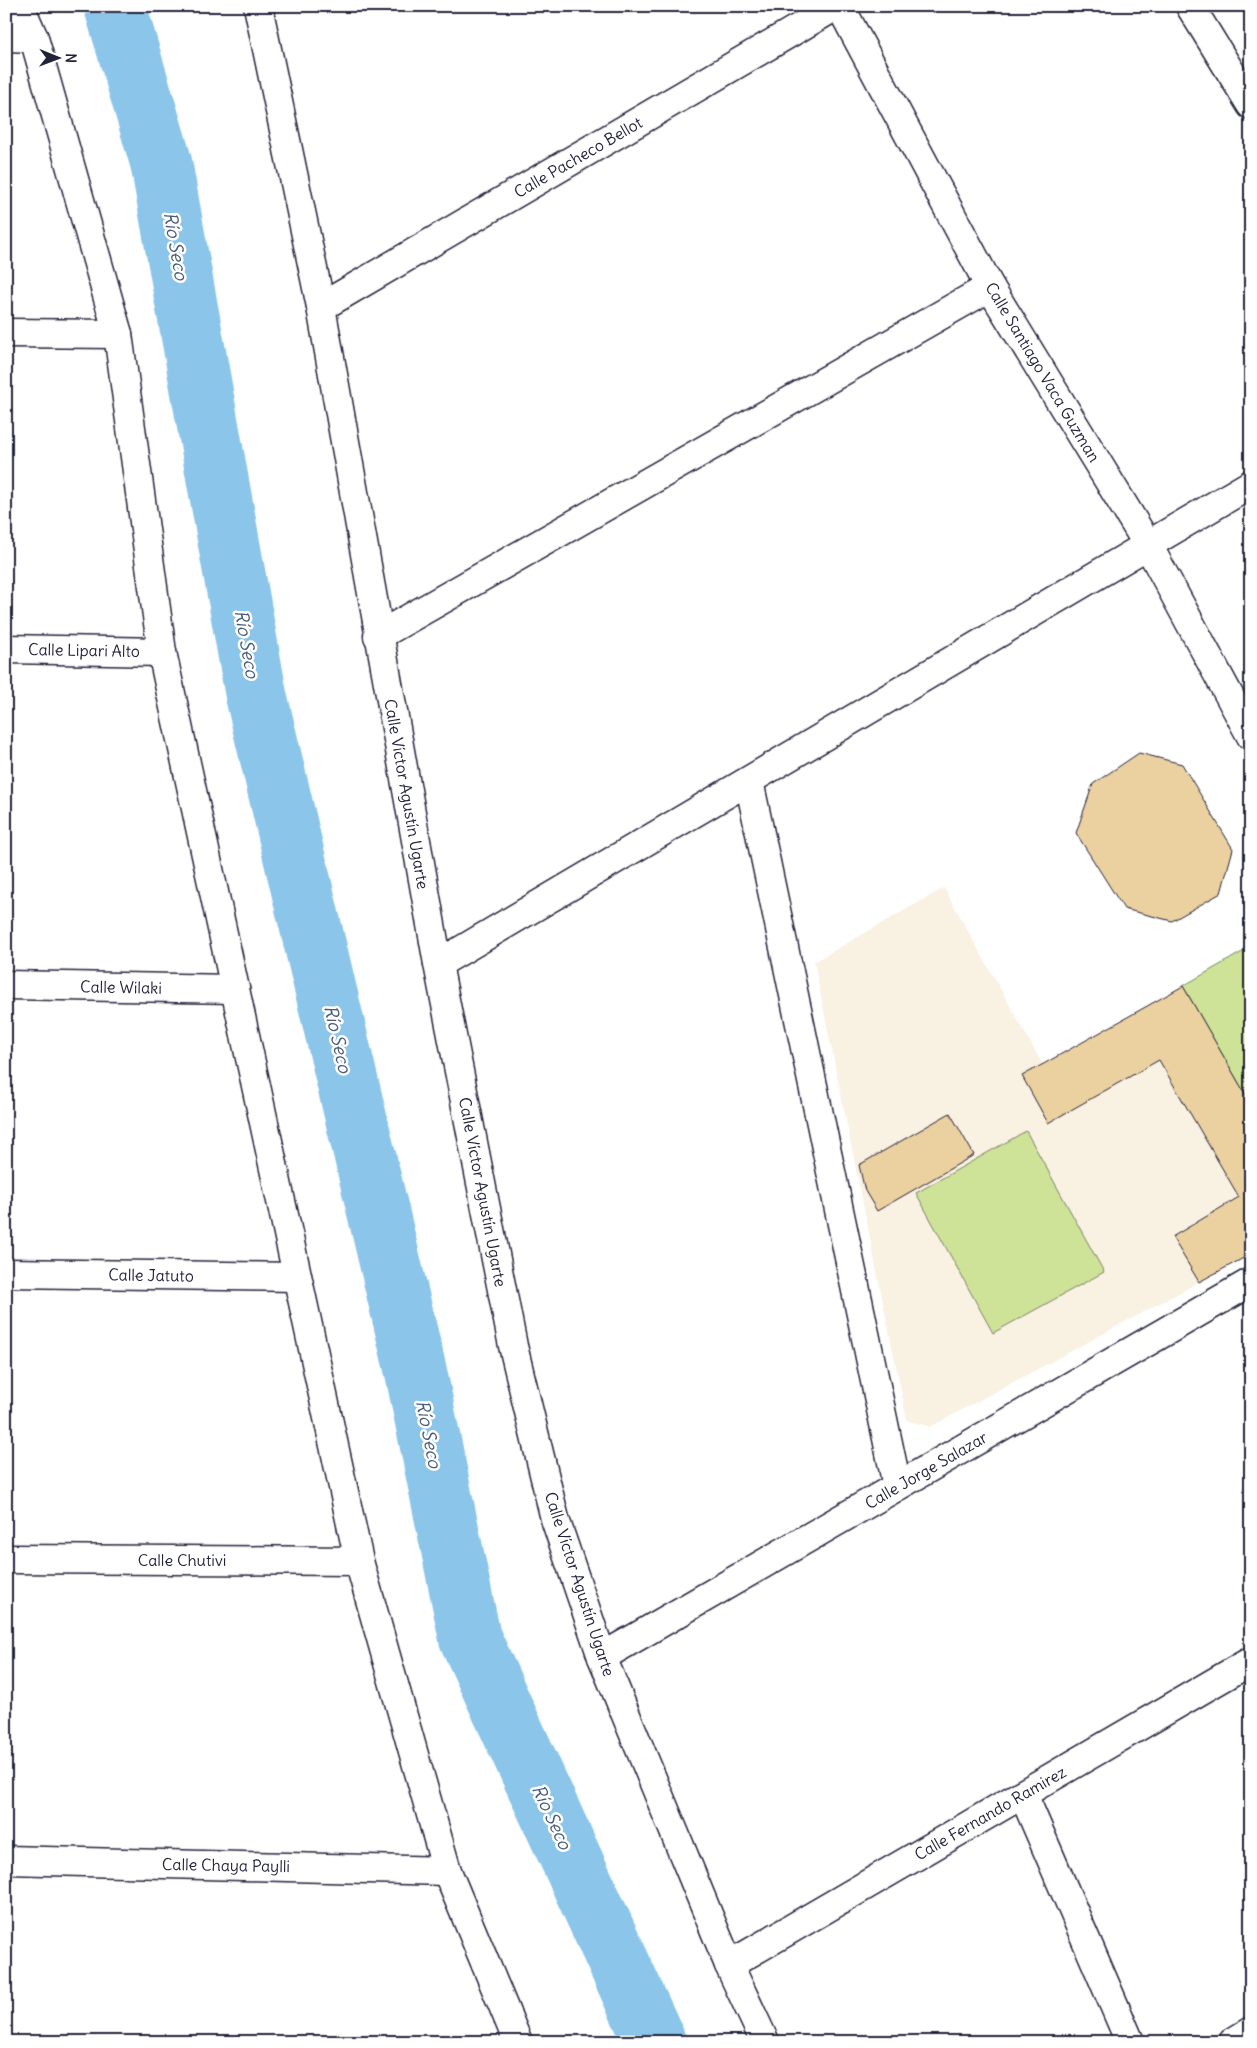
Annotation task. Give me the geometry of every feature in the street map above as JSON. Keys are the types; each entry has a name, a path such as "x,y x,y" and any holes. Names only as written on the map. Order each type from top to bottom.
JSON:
{"street":[{"path":"20,6 34,38 118,334 162,652 359,1561 447,1871 518,2042"},
{"name":"Calle Víctor Agustín Ugarte","path":"258,6 321,307 378,636 438,964 516,1356 555,1520 602,1658 729,1965 765,2042"},
{"name":"Calle Pacheco Bellot","path":"321,307 838,6"},
{"name":"Calle Santiago Vaca Guzman","path":"838,6 990,286 1148,545 1251,736"},
{"path":"1190,6 1251,105"},
{"path":"6,37 34,38"},
{"path":"378,636 990,286"},
{"path":"6,332 118,334"},
{"path":"438,964 1251,484"},
{"name":"Calle Lipari Alto","path":"6,649 162,652"},
{"path":"749,781 897,1486"},
{"name":"Calle Wilaki","path":"6,985 235,989"},
{"name":"Calle Jatuto","path":"6,1273 296,1277"},
{"name":"Calle Jorge Salazar","path":"602,1658 1251,1282"},
{"name":"Calle Chutivi","path":"6,1558 359,1561"},
{"name":"Calle Fernando Ramirez","path":"729,1965 1251,1661"},
{"path":"1023,1794 1130,2042"},
{"name":"Calle Chaya Paylli","path":"6,1860 447,1871"},
{"path":"1233,2042 1251,2031"}],"shaded area":[{"path":"944,888 1043,1065 1183,986 1251,1104 1251,1254 930,1427 907,1420 814,962"}],"green space":[{"path":"1251,947 1251,1104 1183,986"},
{"path":"1026,1131 1104,1272 993,1333 916,1193"}],"building":[{"path":"1139,753 1182,764 1233,849 1221,893 1172,921 1124,909 1076,833 1093,784"},
{"path":"1183,986 1251,1104 1251,1254 1199,1282 1172,1237 1239,1197 1159,1060 1048,1123 1022,1076"},
{"path":"950,1113 974,1155 877,1211 865,1191 859,1165"}],"waterway":[{"name":"Río Seco","path":"115,6 161,162 256,695 416,1372 470,1638 655,2042"}]}
